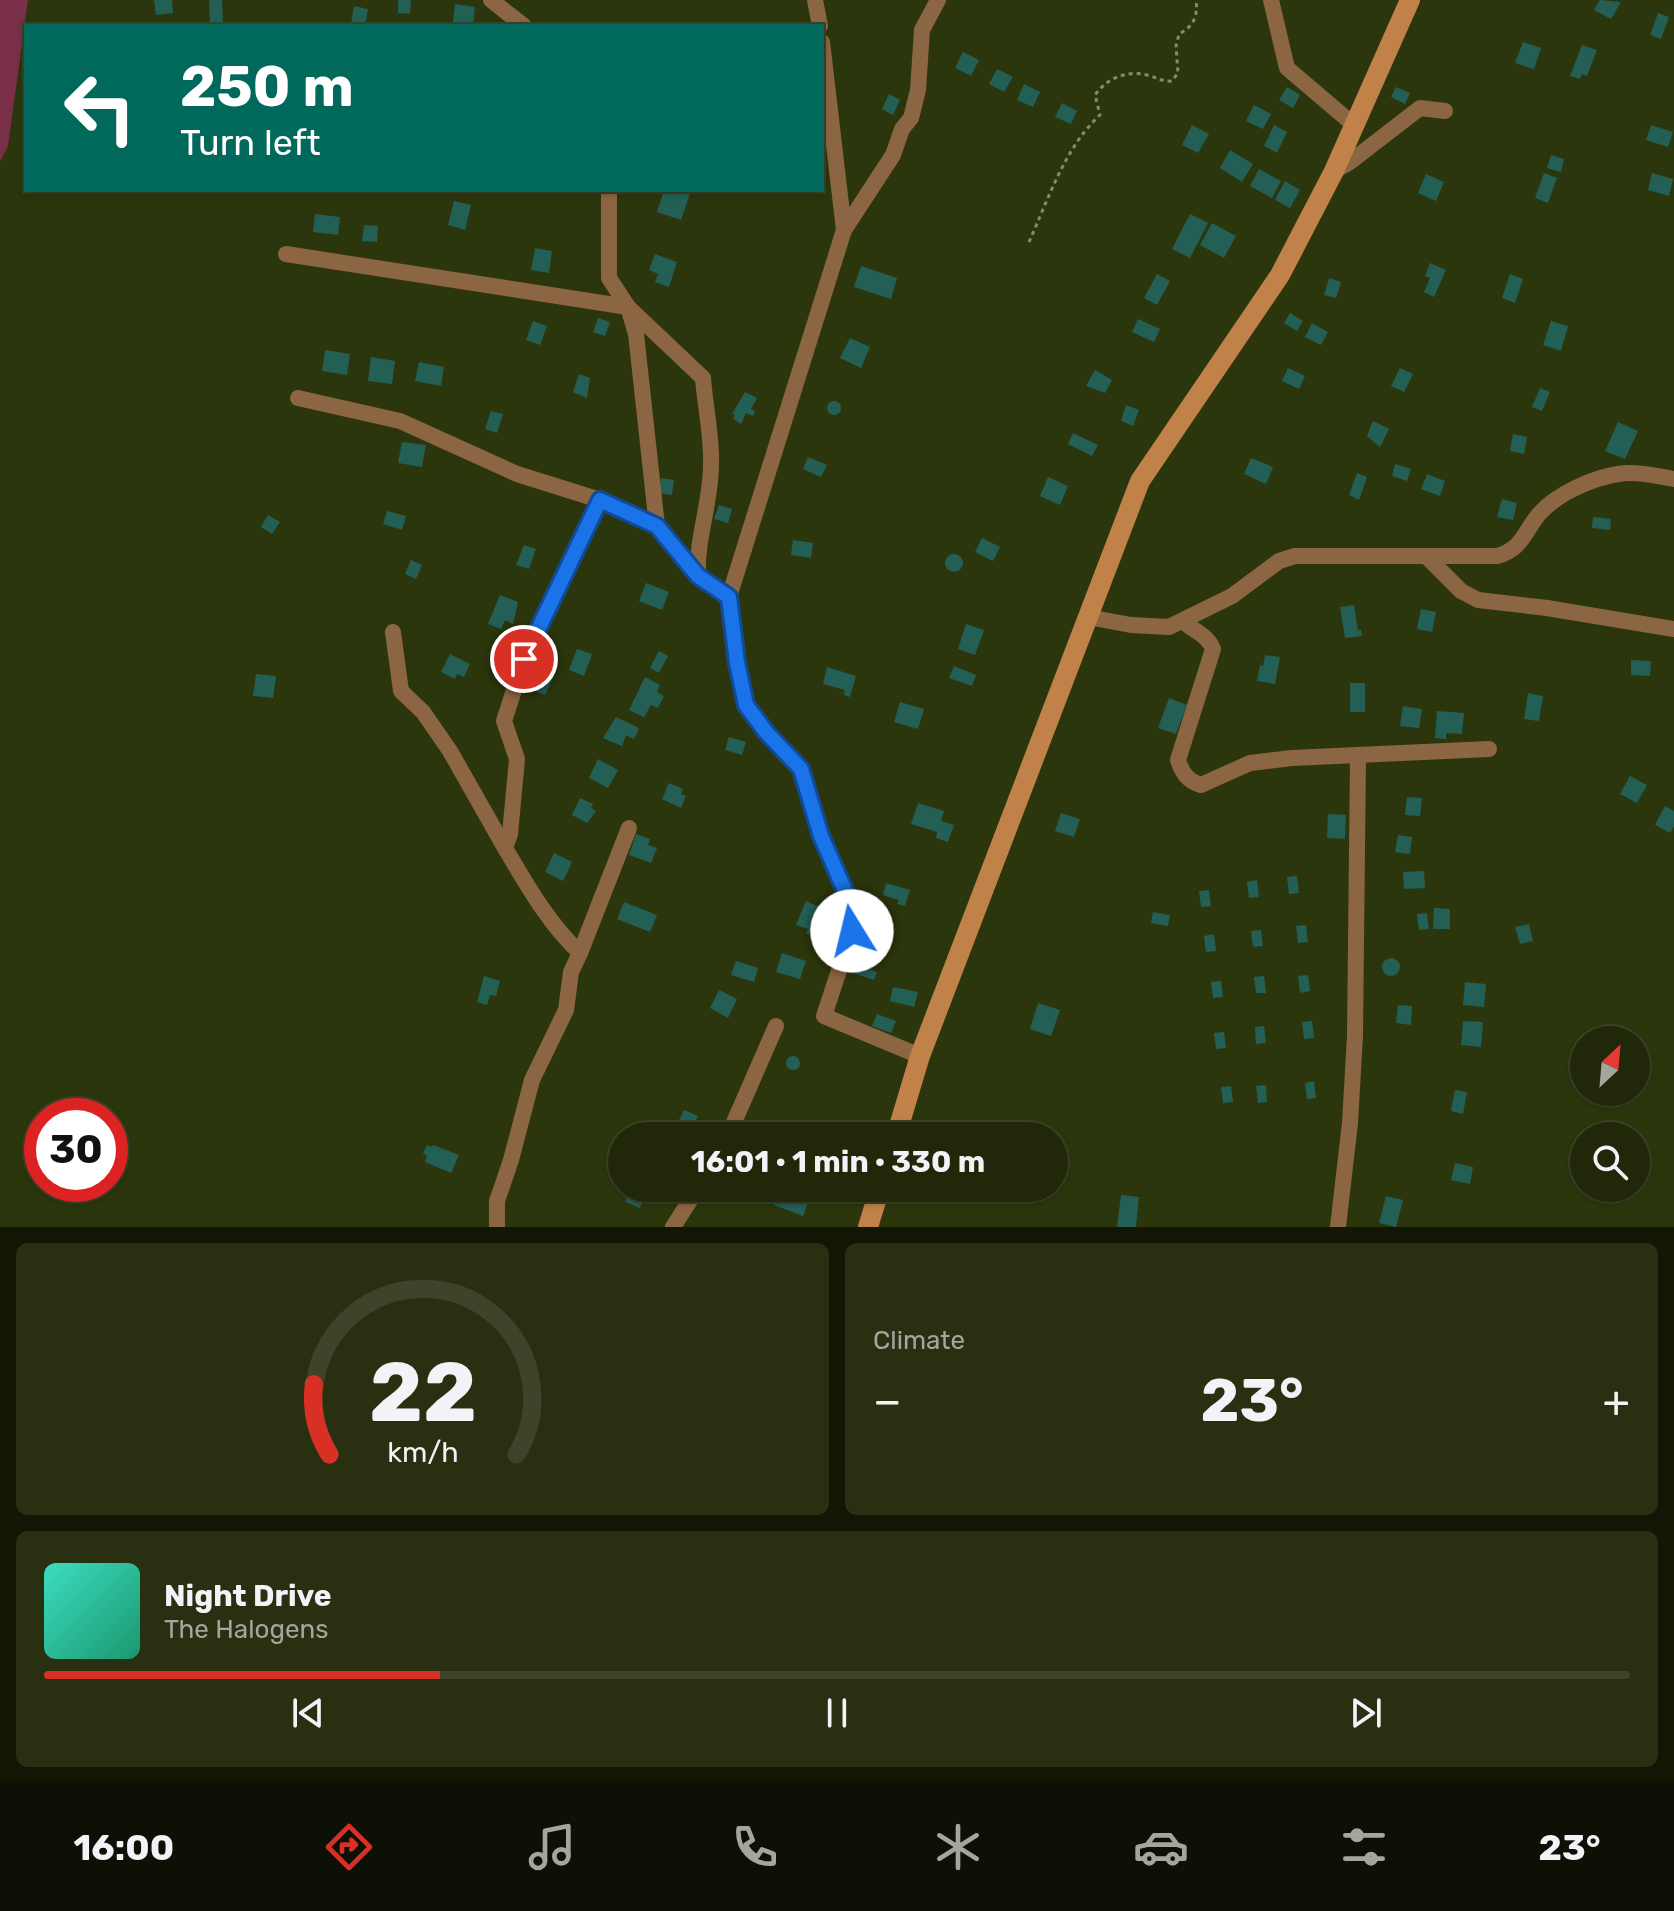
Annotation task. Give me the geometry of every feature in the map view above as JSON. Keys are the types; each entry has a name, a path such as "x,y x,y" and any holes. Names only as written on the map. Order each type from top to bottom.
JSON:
{"main road":[{"path":"900,1122 920,1056 1140,481 1280,275 1334,171 1410,0"},
{"path":"868,1227 876,1202"}],"street":[{"path":"491,0 521,24"},
{"path":"815,0 820,24"},
{"path":"920,1056 824,1016 852,931 853,909 821,836 801,769 766,732 746,705 729,597 844,230 893,155 902,129 911,118 918,90 922,30 938,0"},
{"path":"1271,0 1287,68 1354,125"},
{"path":"824,59 844,230"},
{"path":"1334,171 1420,108 1445,111"},
{"path":"609,192 609,278 628,307 703,378 711,464 705,524 697,553 698,576"},
{"path":"286,254 628,307"},
{"path":"628,307 636,334 657,526"},
{"path":"298,398 400,421 517,474 600,500 657,526 698,576 729,597"},
{"path":"1088,617 1131,625 1169,627 1232,596 1279,561 1295,556 1427,557 1510,553 1538,515 1551,503 1590,483 1616,474 1640,473 1674,479"},
{"path":"505,848 510,834 517,759 504,721 524,659 600,500"},
{"path":"1427,557 1461,591 1478,600 1674,629"},
{"path":"1183,621 1192,631 1208,639 1213,649 1178,760 1188,778 1201,785 1250,763 1292,758 1489,749"},
{"path":"393,632 401,691 423,712 441,738 541,907 580,953"},
{"path":"1338,1227 1350,1123 1355,1036 1358,757"},
{"path":"497,1227 497,1201 532,1080 566,1010 571,972 629,828"},
{"path":"734,1122 776,1026"},
{"path":"673,1227 689,1202"}],"path":[{"path":"1029,242 1073,151 1090,124 1100,115 1095,95 1102,85 1131,72 1164,82 1172,81 1178,73 1176,46 1179,34 1190,28 1196,18 1196,0"}],"shaded area":[{"path":"0,0 28,0 8,146 0,162"}],"building":[{"path":"154,0 172,0 173,13 156,15"},
{"path":"209,0 222,0 223,24 210,24"},
{"path":"398,0 411,0 410,14 398,13"},
{"path":"1600,0 1621,2 1611,19 1594,10"},
{"path":"455,4 475,7 473,24 453,22"},
{"path":"354,6 368,9 365,24 351,24"},
{"path":"1658,13 1669,17 1661,39 1650,35"},
{"path":"1523,42 1541,48 1534,69 1515,63"},
{"path":"1582,45 1597,50 1587,76 1582,74 1580,79 1570,76"},
{"path":"963,52 979,60 971,76 955,68"},
{"path":"997,69 1013,77 1004,92 989,84"},
{"path":"1024,84 1040,92 1033,107 1017,100"},
{"path":"1287,87 1300,95 1293,108 1279,100"},
{"path":"1396,87 1410,93 1405,104 1391,97"},
{"path":"889,94 900,100 893,115 882,109"},
{"path":"1062,103 1077,111 1071,124 1055,117"},
{"path":"1254,105 1271,114 1263,129 1246,121"},
{"path":"1192,125 1209,134 1198,153 1182,145"},
{"path":"1274,125 1287,132 1277,153 1264,146"},
{"path":"1651,125 1673,132 1668,147 1646,140"},
{"path":"1230,150 1253,164 1242,182 1220,168"},
{"path":"1551,155 1564,159 1561,172 1547,168"},
{"path":"1259,169 1281,181 1272,198 1250,186"},
{"path":"1544,173 1557,178 1548,203 1535,198"},
{"path":"1652,173 1673,179 1669,196 1648,190"},
{"path":"1426,174 1444,182 1436,201 1418,193"},
{"path":"1285,181 1300,190 1290,208 1275,200"},
{"path":"663,192 690,192 681,220 657,212"},
{"path":"454,201 471,205 465,230 448,225"},
{"path":"315,214 340,217 338,235 313,232"},
{"path":"1190,214 1208,223 1190,258 1172,249"},
{"path":"1212,223 1236,236 1224,258 1200,245"},
{"path":"364,225 378,226 377,242 362,241"},
{"path":"535,248 552,251 549,273 531,270"},
{"path":"655,254 677,262 669,287 655,282 658,274 649,270"},
{"path":"1430,263 1446,270 1434,297 1424,292 1430,278 1425,276"},
{"path":"861,266 897,278 891,299 854,287"},
{"path":"1157,274 1170,281 1157,305 1144,298"},
{"path":"1510,274 1523,279 1515,303 1502,298"},
{"path":"1329,278 1341,282 1336,298 1324,295"},
{"path":"1290,313 1303,321 1297,331 1284,323"},
{"path":"598,318 610,322 605,336 593,332"},
{"path":"1138,319 1160,329 1154,342 1132,332"},
{"path":"533,321 547,326 540,345 526,340"},
{"path":"1551,321 1568,326 1561,351 1543,345"},
{"path":"1312,323 1328,332 1321,345 1305,337"},
{"path":"850,338 870,347 861,368 840,358"},
{"path":"325,350 350,354 347,375 322,371"},
{"path":"371,357 395,361 392,384 368,381"},
{"path":"419,362 444,367 441,386 415,381"},
{"path":"1288,368 1305,376 1299,389 1282,381"},
{"path":"1400,368 1413,374 1404,392 1391,386"},
{"path":"1095,370 1112,380 1105,393 1086,386"},
{"path":"579,374 590,378 587,398 573,392"},
{"path":"1540,388 1550,392 1542,411 1532,407"},
{"path":"745,392 757,398 751,409 755,411 753,416 746,413 741,424 733,419 735,415 732,414"},
{"path":"834,401 841,408 834,415 827,408"},
{"path":"1126,405 1139,410 1133,426 1121,421"},
{"path":"491,411 503,414 497,433 485,429"},
{"path":"1373,421 1389,429 1380,447 1367,436"},
{"path":"1618,422 1638,431 1625,459 1605,451"},
{"path":"1073,433 1098,445 1092,456 1068,444"},
{"path":"1513,434 1527,437 1524,454 1510,451"},
{"path":"402,442 426,445 422,467 398,463"},
{"path":"808,457 827,465 821,477 803,469"},
{"path":"1251,458 1273,467 1266,484 1244,474"},
{"path":"1395,464 1411,469 1407,481 1392,476"},
{"path":"1357,473 1367,477 1359,500 1349,495"},
{"path":"1427,474 1445,481 1440,496 1421,489"},
{"path":"1048,477 1068,486 1060,505 1040,496"},
{"path":"661,478 674,480 672,495 659,493"},
{"path":"1502,499 1517,503 1513,520 1497,517"},
{"path":"719,505 732,509 728,523 714,519"},
{"path":"387,511 406,516 402,530 383,524"},
{"path":"268,515 280,522 272,534 261,527"},
{"path":"1593,517 1611,519 1610,530 1592,528"},
{"path":"982,538 1000,547 993,561 975,552"},
{"path":"793,540 813,543 811,558 791,555"},
{"path":"524,545 536,549 529,569 516,565"},
{"path":"954,554 963,563 954,572 945,563"},
{"path":"411,560 422,565 416,579 405,574"},
{"path":"646,583 669,592 662,610 639,601"},
{"path":"500,595 518,602 513,624 505,620 501,629 488,624"},
{"path":"1354,605 1362,636 1345,638 1340,607"},
{"path":"1421,609 1436,612 1432,632 1417,629"},
{"path":"966,624 984,630 975,655 958,649"},
{"path":"577,649 592,654 584,676 569,670"},
{"path":"659,651 668,656 659,673 650,668"},
{"path":"450,654 470,664 464,677 457,674 455,679 441,672"},
{"path":"1265,655 1280,657 1275,684 1257,681"},
{"path":"1631,660 1651,661 1650,676 1631,675"},
{"path":"538,663 556,671 545,695 528,688"},
{"path":"954,666 976,675 972,686 949,678"},
{"path":"827,667 856,676 850,697 844,695 845,690 823,684"},
{"path":"256,674 276,676 273,698 253,696"},
{"path":"645,677 660,685 657,692 664,696 658,708 651,705 644,717 629,710"},
{"path":"1350,683 1365,683 1365,712 1350,712"},
{"path":"1528,693 1543,696 1539,721 1524,719"},
{"path":"1169,698 1187,705 1176,734 1158,728"},
{"path":"900,702 924,709 918,729 894,722"},
{"path":"1403,706 1422,709 1419,728 1400,726"},
{"path":"1437,711 1464,713 1462,734 1446,733 1446,739 1435,738"},
{"path":"616,717 639,728 634,739 626,735 622,746 603,738"},
{"path":"729,737 746,742 742,755 725,750"},
{"path":"598,759 618,770 608,788 589,778"},
{"path":"1630,776 1647,785 1637,803 1620,794"},
{"path":"669,783 683,789 681,794 686,796 681,808 662,799"},
{"path":"1407,797 1422,798 1420,816 1405,815"},
{"path":"580,798 593,804 591,808 596,811 587,823 572,815"},
{"path":"918,803 944,811 941,821 954,825 948,842 936,838 937,832 911,824"},
{"path":"1665,806 1674,811 1674,826 1670,833 1655,825"},
{"path":"1061,813 1080,819 1074,837 1055,831"},
{"path":"1328,814 1346,815 1345,839 1327,838"},
{"path":"636,834 650,839 648,845 657,848 651,863 629,855"},
{"path":"1398,835 1412,837 1410,854 1395,852"},
{"path":"554,853 572,862 563,881 545,872"},
{"path":"1424,871 1425,888 1404,889 1403,872"},
{"path":"1297,876 1299,893 1289,894 1287,877"},
{"path":"1257,880 1259,897 1249,898 1247,882"},
{"path":"886,883 910,890 905,906 897,904 899,900 883,895"},
{"path":"1209,890 1211,906 1201,907 1199,891"},
{"path":"806,901 826,910 814,937 806,933 808,929 796,925"},
{"path":"624,902 657,915 650,932 617,919"},
{"path":"1434,908 1450,909 1450,929 1433,929"},
{"path":"1153,912 1170,915 1168,926 1151,923"},
{"path":"1427,913 1429,929 1419,930 1417,914"},
{"path":"1529,924 1533,941 1520,944 1515,927"},
{"path":"1306,925 1308,942 1298,943 1296,926"},
{"path":"1261,930 1263,946 1253,947 1251,931"},
{"path":"1214,934 1216,951 1206,952 1204,936"},
{"path":"782,953 806,961 800,979 776,972"},
{"path":"1387,958 1395,958 1400,967 1398,974 1387,976 1382,971 1382,963"},
{"path":"736,961 758,968 754,982 731,975"},
{"path":"856,964 877,972 874,980 853,973"},
{"path":"1308,975 1310,991 1300,993 1298,976"},
{"path":"484,976 500,981 496,996 490,995 487,1005 477,1002"},
{"path":"1264,976 1266,993 1256,993 1254,977"},
{"path":"1221,981 1223,997 1213,998 1211,982"},
{"path":"1465,982 1486,984 1484,1007 1463,1005"},
{"path":"893,987 918,992 914,1007 890,1001"},
{"path":"719,990 737,999 728,1018 710,1008"},
{"path":"1038,1003 1060,1010 1051,1036 1030,1029"},
{"path":"1398,1005 1412,1006 1411,1025 1396,1023"},
{"path":"877,1014 896,1021 891,1033 872,1026"},
{"path":"1312,1021 1314,1038 1304,1039 1302,1022"},
{"path":"1463,1021 1483,1022 1481,1047 1461,1045"},
{"path":"1264,1026 1266,1043 1256,1044 1255,1027"},
{"path":"1224,1032 1226,1048 1216,1049 1214,1033"},
{"path":"793,1056 800,1063 793,1070 786,1063"},
{"path":"1314,1081 1316,1098 1307,1099 1305,1083"},
{"path":"1266,1085 1267,1102 1258,1103 1256,1086"},
{"path":"1231,1086 1233,1102 1223,1103 1221,1087"},
{"path":"1455,1090 1467,1092 1463,1114 1451,1111"},
{"path":"684,1110 698,1116 695,1122 678,1122"},
{"path":"427,1145 459,1155 451,1173 425,1162 427,1155 423,1154"},
{"path":"1455,1163 1473,1167 1470,1184 1451,1180"},
{"path":"1121,1195 1139,1197 1136,1227 1117,1227"},
{"path":"1386,1196 1403,1200 1396,1227 1379,1223"},
{"path":"625,1202 642,1202 640,1208"},
{"path":"775,1202 808,1202 803,1216 774,1205"}],"route":[{"path":"524,659 600,500 657,526 698,576 729,597 746,705 766,732 801,769 821,836 853,909 852,931"}]}
